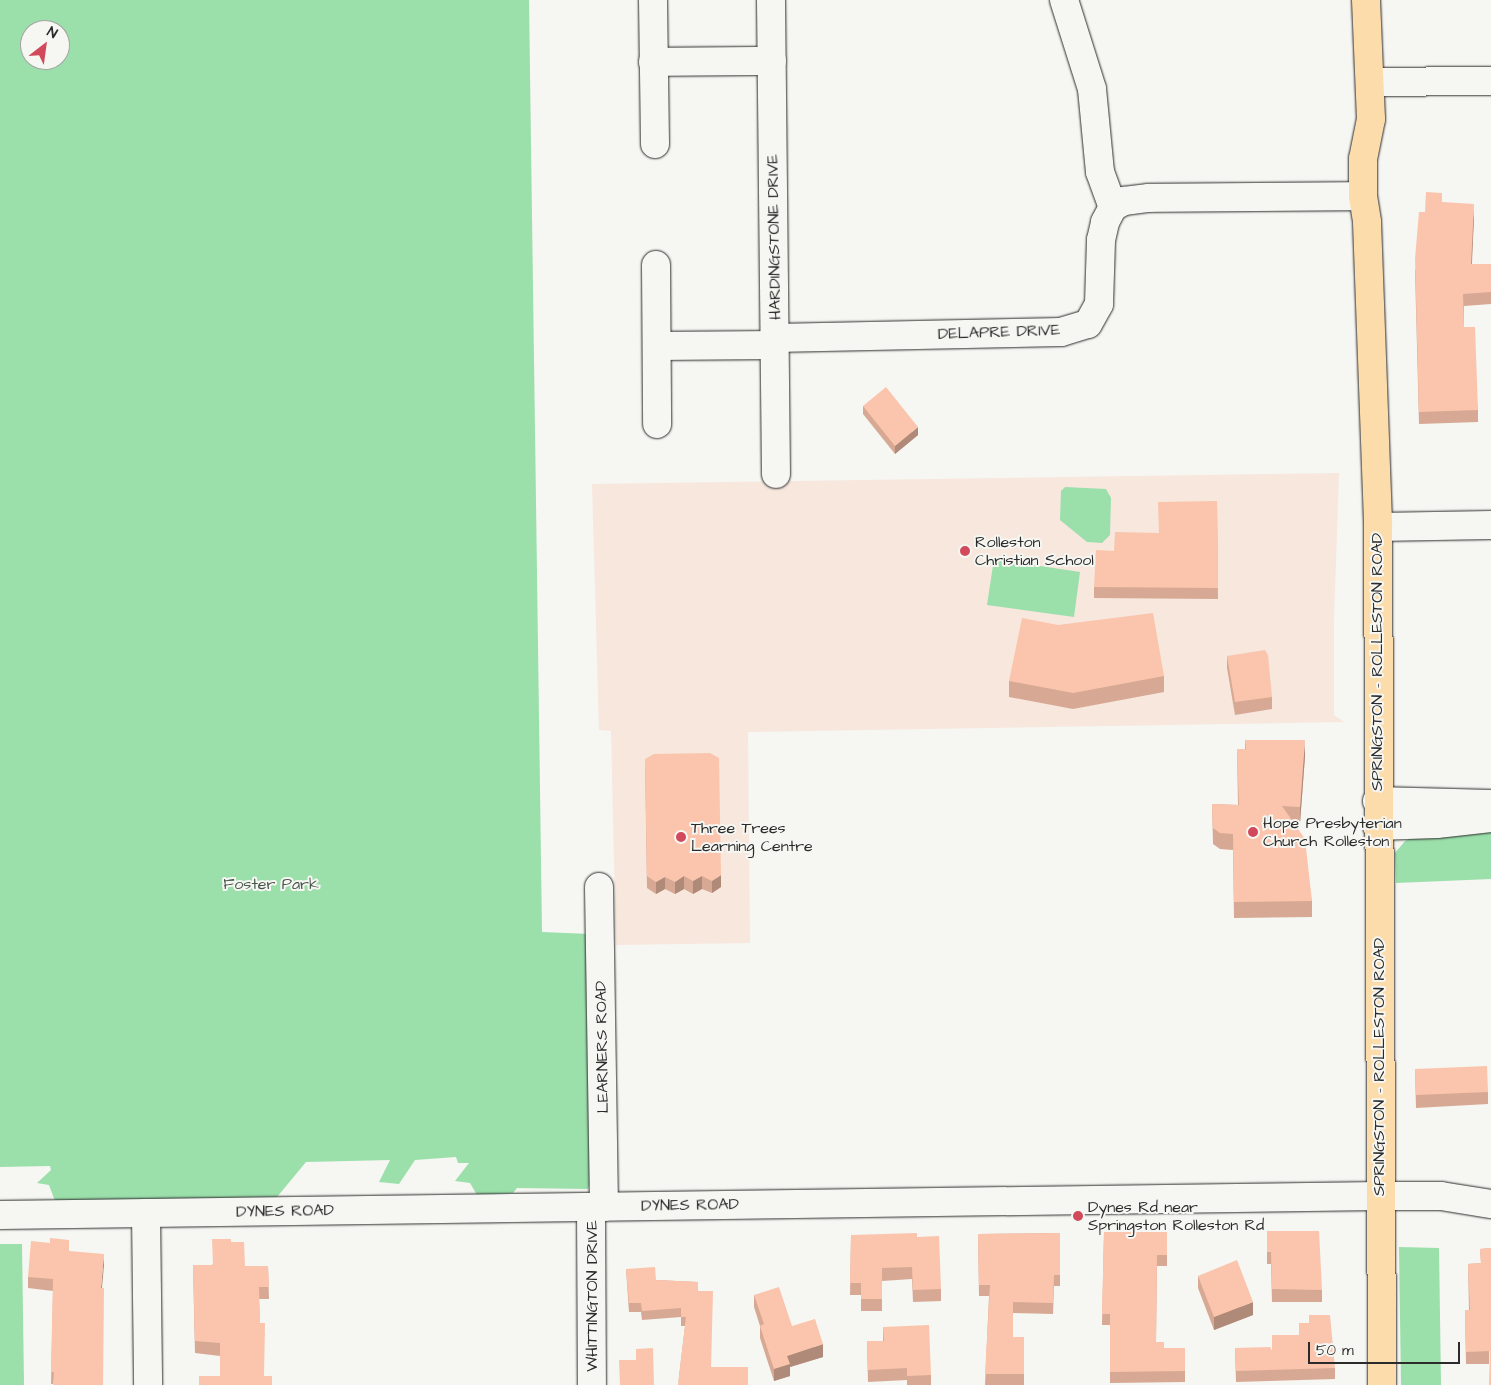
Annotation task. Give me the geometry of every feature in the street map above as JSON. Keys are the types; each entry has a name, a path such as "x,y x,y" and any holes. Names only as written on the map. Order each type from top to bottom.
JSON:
{"main road":[{"name":"SPRINGSTON - ROLLESTON ROAD","path":"1366,0 1371,119 1363,159 1363,196 1367,222 1378,527 1377,813 1382,1385"}],"street":[{"path":"653,0 655,144"},
{"name":"HARDINGSTONE DRIVE","path":"771,0 776,474"},
{"path":"1064,0 1092,89 1100,172 1113,207 1124,201 1149,198 1363,196"},
{"path":"653,62 772,61"},
{"path":"1370,82 1491,81"},
{"name":"DELAPRE DRIVE","path":"657,346 1061,332 1088,324 1099,304 1101,240 1113,207"},
{"path":"656,265 657,424"},
{"path":"1378,527 1491,526"},
{"path":"1377,813 1491,804"},
{"path":"1377,813 1437,824 1491,818"},
{"name":"LEARNERS ROAD","path":"598,1207 599,886"},
{"name":"DYNES ROAD","path":"0,1214 1379,1196 1441,1196 1491,1204"},
{"name":"WHITTINGTON DRIVE","path":"592,1385 598,1207"},
{"path":"146,1213 148,1385"}],"shaded area":[{"name":"Rolleston Christian School","path":"1339,473 1334,618 1334,715 1344,722 748,732 750,943 616,945 611,731 599,730 592,484"}],"green space":[{"name":"Foster Park","path":"0,0 529,0 542,932 590,934 593,1172 588,1189 517,1188 513,1193 477,1195 470,1183 455,1181 469,1163 458,1163 456,1157 415,1160 399,1184 379,1182 390,1160 306,1162 277,1197 55,1201 49,1185 37,1183 51,1170 50,1166 0,1167"},
{"path":"1065,487 1106,489 1111,498 1110,535 1102,543 1087,542 1060,520 1061,491"},
{"path":"994,559 1080,572 1074,617 987,605"},
{"path":"1491,830 1491,879 1396,883 1395,853 1405,841 1421,833"},
{"path":"0,1244 22,1244 24,1385 0,1385"},
{"path":"1399,1247 1439,1248 1441,1385 1401,1385"}],"building":[{"path":"1426,192 1442,193 1442,202 1474,204 1471,264 1491,264 1491,292 1463,294 1464,327 1475,327 1478,410 1419,412 1415,259 1419,212 1425,212"},
{"path":"886,387 918,427 895,446 863,406"},
{"path":"1217,501 1218,588 1094,587 1096,550 1114,551 1115,532 1159,533 1158,502"},
{"path":"1153,613 1164,676 1073,693 1009,681 1022,618 1058,625"},
{"path":"1265,650 1268,655 1272,697 1235,702 1227,656"},
{"name":"Hope Presbyterian Church Rolleston","path":"1245,740 1305,740 1300,807 1282,806 1305,839 1312,901 1234,902 1233,834 1220,833 1213,828 1212,804 1239,805 1237,749 1246,749"},
{"path":"710,753 719,758 721,875 712,881 702,876 693,881 684,876 675,882 665,877 656,882 647,876 645,759 654,754"},
{"path":"1487,1066 1488,1092 1416,1095 1415,1069"},
{"path":"1267,1231 1319,1231 1322,1290 1272,1289 1271,1252 1267,1252"},
{"path":"1104,1232 1167,1232 1167,1255 1157,1255 1156,1342 1164,1342 1164,1348 1185,1348 1185,1371 1110,1372 1110,1314 1102,1314"},
{"path":"917,1233 917,1237 939,1236 941,1289 913,1290 912,1267 882,1268 882,1299 861,1299 861,1283 850,1283 851,1235"},
{"path":"1060,1233 1060,1275 1054,1275 1053,1303 1013,1302 1013,1337 1024,1337 1024,1374 985,1374 990,1285 979,1285 978,1234"},
{"path":"50,1238 69,1240 69,1251 104,1254 101,1288 104,1288 103,1385 53,1385 54,1372 51,1372 53,1279 28,1277 31,1241 50,1243"},
{"path":"212,1239 231,1239 231,1242 244,1242 245,1266 268,1266 269,1287 259,1287 260,1323 265,1323 264,1376 272,1376 272,1385 199,1385 199,1376 220,1376 220,1343 195,1341 193,1265 213,1265"},
{"path":"1491,1248 1491,1385 1489,1385 1490,1351 1466,1352 1465,1310 1470,1310 1468,1264 1481,1263 1480,1249"},
{"path":"1237,1260 1253,1302 1214,1317 1198,1276"},
{"path":"655,1267 656,1280 698,1282 698,1291 713,1291 711,1367 748,1367 748,1385 678,1385 686,1317 681,1317 681,1308 642,1311 641,1303 629,1303 626,1269"},
{"path":"779,1287 792,1326 815,1319 823,1344 787,1356 790,1364 774,1369 760,1326 764,1324 754,1295"},
{"path":"1309,1315 1330,1315 1335,1368 1236,1371 1235,1348 1270,1347 1272,1351 1272,1335 1299,1335 1299,1323 1309,1323"},
{"path":"929,1325 931,1375 907,1376 907,1368 868,1370 867,1341 884,1341 883,1327"},
{"path":"653,1348 654,1385 620,1385 619,1360 636,1360 636,1349"}],"place":[{"name":"Rolleston Christian School","path":"965,551"},
{"name":"Hope Presbyterian Church Rolleston","path":"1253,832"},
{"name":"Three Trees Learning Centre","path":"681,837"},
{"name":"Dynes Rd near Springston Rolleston Rd","path":"1078,1216"}]}
